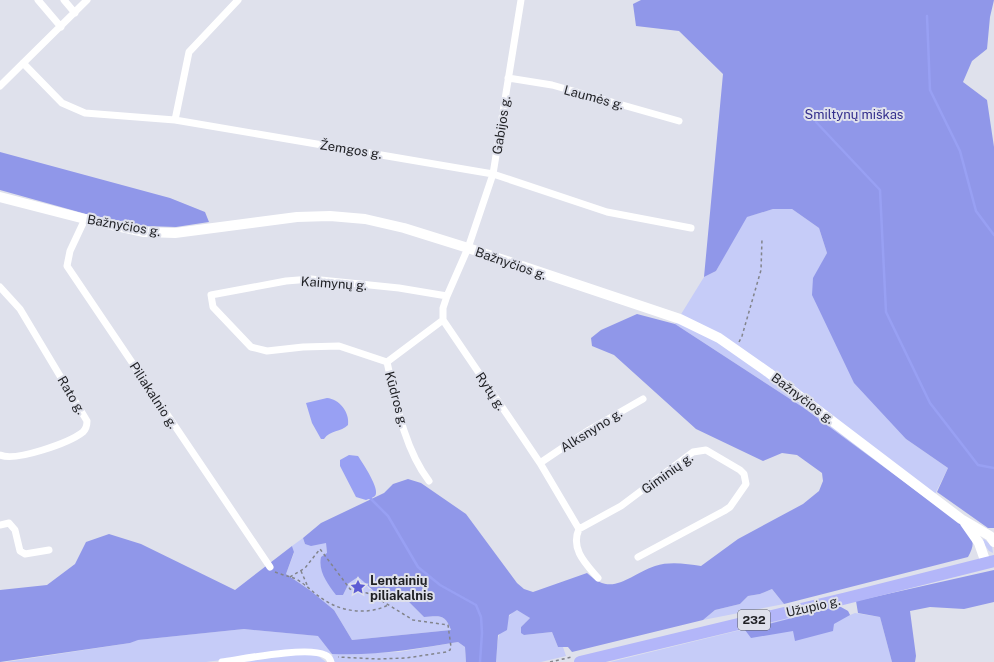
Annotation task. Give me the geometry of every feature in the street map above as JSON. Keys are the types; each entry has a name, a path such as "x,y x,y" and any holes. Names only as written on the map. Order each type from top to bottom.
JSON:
{"main road":[{"name":"Bažnyčios g.","path":"0,197 85,219 144,232 175,232 298,217 330,216 365,219 404,228 468,248 680,319 719,338 735,349 769,373 961,519 993,539"},
{"name":"Bažnyčios g.","path":"961,519 979,543 990,562"},
{"name":"Užupio g.","path":"580,662 990,562"}],"street":[{"path":"38,0 61,27"},
{"path":"64,0 75,13"},
{"path":"0,86 87,0"},
{"path":"175,120 189,52 238,0"},
{"name":"Gabijos g.","path":"468,248 493,174 521,0"},
{"name":"Žemgos g.","path":"23,63 62,102 85,113 175,120 493,174 607,212 691,228"},
{"name":"Laumės g.","path":"508,78 552,85 679,121"},
{"name":"Piliakalnio g.","path":"85,219 70,251 67,266 270,567"},
{"path":"387,362 443,320 442,308 468,248"},
{"name":"Kaimynų g.","path":"229,325 213,307 210,295 286,281 311,279 399,288 447,296"},
{"name":"Rato g.","path":"0,287 20,309 87,421 87,427 83,432 52,447 16,457 0,455"},
{"name":"Rytų g.","path":"443,320 540,463 579,529"},
{"name":"Kūdros g.","path":"229,325 251,347 267,351 303,347 339,346 387,362 401,420 418,466 429,481"},
{"name":"Alksnyno g.","path":"540,463 589,430 643,399"},
{"name":"Giminių g.","path":"579,529 621,506 693,452 706,450 740,470 744,474 746,484 730,507 704,523 638,557"},
{"path":"0,525 8,523 15,530 20,551 25,554 49,550"},
{"path":"579,529 576,545 582,558 598,578"},
{"path":"222,662 295,652 315,652 325,655 330,660"}],"path":[{"path":"735,349 742,336 762,270 762,239"},
{"path":"290,578 301,571 320,549 350,589 374,596 413,620 448,625 450,650 406,658 361,660 341,657 330,660"},
{"path":"270,567 275,572 308,587 325,601 340,608 363,611 379,610 388,605"},
{"path":"301,571 308,587"}],"shaded area":[{"path":"773,209 792,209 819,228 827,253 814,278 906,439 948,468 931,502 804,408 675,324 704,277 716,271 746,217"},
{"path":"327,398 336,401 343,407 347,415 348,425 329,434 324,439 321,439 312,423 306,403"},
{"path":"349,455 358,456 367,470 375,488 376,493 374,497 366,500 356,497 340,466 340,460"},
{"path":"303,538 305,544 326,542 327,553 343,595 349,583 358,577 364,581 369,589 392,591 407,600 424,617 441,617 446,621 451,630 352,640 334,610 311,591 286,574 294,553 292,546"},
{"path":"984,539 992,546 993,553 989,551 982,541"},
{"path":"772,589 784,604 703,620 715,610 740,604 748,596 760,594"},
{"path":"839,606 848,611 850,615 855,613 880,617 892,662 610,662"},
{"path":"517,609 530,618 521,627 524,635 552,632 558,647 563,647 566,656 541,662 496,662 498,640 502,626"},
{"path":"244,629 319,636 332,654 317,650 206,662 6,662 130,643 137,640"},
{"path":"458,642 465,647 466,662 334,662 332,654 399,652"},
{"path":"290,655 317,655 326,662 235,662"}],"green space":[{"name":"Smiltynų miškas","path":"641,0 994,0 990,17 987,49 972,61 963,82 987,100 994,147 994,528 988,528 937,492 948,468 906,439 854,383 812,295 813,278 827,253 819,228 792,209 773,209 747,217 716,271 704,277 723,74 679,31 636,26 633,4"},
{"path":"0,152 170,198 205,212 209,222 176,227 145,226 86,214 0,190"},
{"path":"637,314 675,324 804,408 964,526 970,535 973,544 968,557 784,604 772,589 760,594 748,596 740,604 715,610 703,620 572,652 568,647 558,647 552,632 524,635 521,633 521,627 530,618 517,610 509,615 507,630 498,635 496,662 466,662 465,647 458,642 380,653 332,654 318,636 244,629 138,640 130,643 0,662 0,590 47,585 75,564 86,542 109,534 141,544 235,590 292,546 294,552 286,574 311,591 334,610 352,640 451,630 446,621 441,617 424,617 407,600 392,591 381,596 358,577 349,583 343,595 336,595 324,578 321,568 321,557 327,553 326,543 311,546 305,544 303,538 321,523 384,493 393,484 408,479 421,483 466,514 517,583 524,589 533,592 587,573 596,580 605,584 613,584 621,582 661,564 678,563 701,566 738,539 803,504 819,491 823,481 822,473 797,455 782,453 763,461 696,429 614,355 592,346 591,338 601,330"},
{"path":"994,570 994,602 964,609 930,607 910,611 916,656 915,662 892,662 880,617 858,613 856,601"},
{"path":"839,606 848,611 850,615 834,624 833,631 795,641 793,631 751,638 745,630"}],"waterway":[{"path":"927,16 930,90 960,151 976,211 994,235"},
{"path":"816,122 880,190 886,312 930,403 978,465 994,468"},
{"path":"370,498 388,516 418,567 440,585 476,605 481,617 482,633 480,662"}],"place":[{"name":"Lentainių piliakalnis","path":"358,587"}]}
